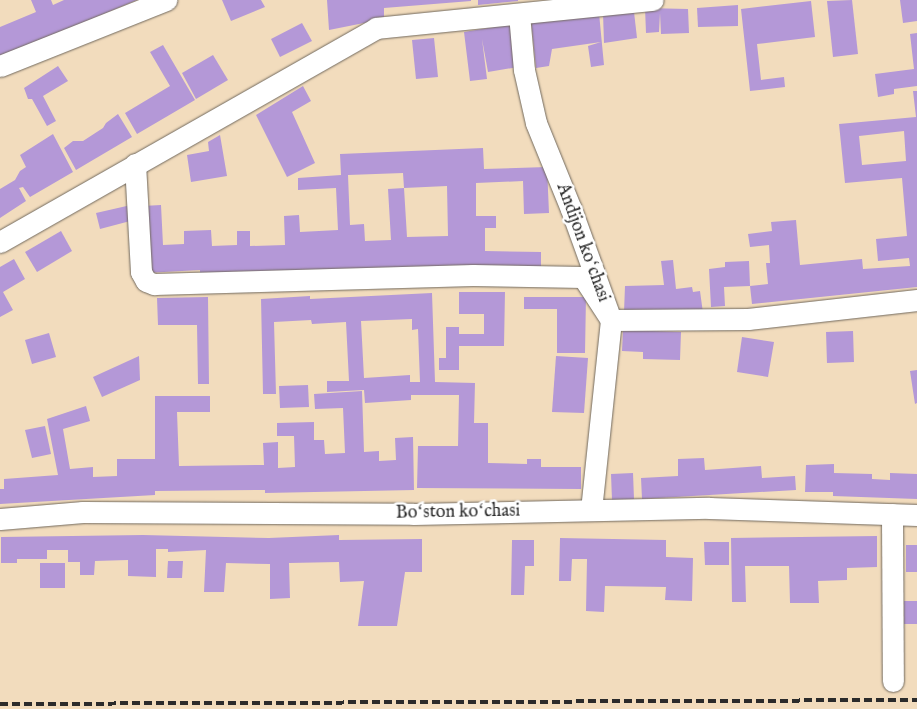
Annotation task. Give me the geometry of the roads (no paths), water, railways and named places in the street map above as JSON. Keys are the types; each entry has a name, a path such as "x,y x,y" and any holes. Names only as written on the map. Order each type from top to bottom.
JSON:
{"street":[{"path":"0,66 166,0"},
{"path":"0,242 376,28 653,0"},
{"name":"Andijon koʻchasi","path":"519,14 524,70 536,123 571,209 611,320 748,319 917,300"},
{"path":"135,164 142,272 146,281 154,284 473,275 583,277 611,320 591,510"},
{"name":"Boʻston koʻchasi","path":"0,518 83,512 413,514 709,508 917,515"},
{"path":"892,514 893,681"}],"railway":[{"path":"0,704 917,700"}]}
